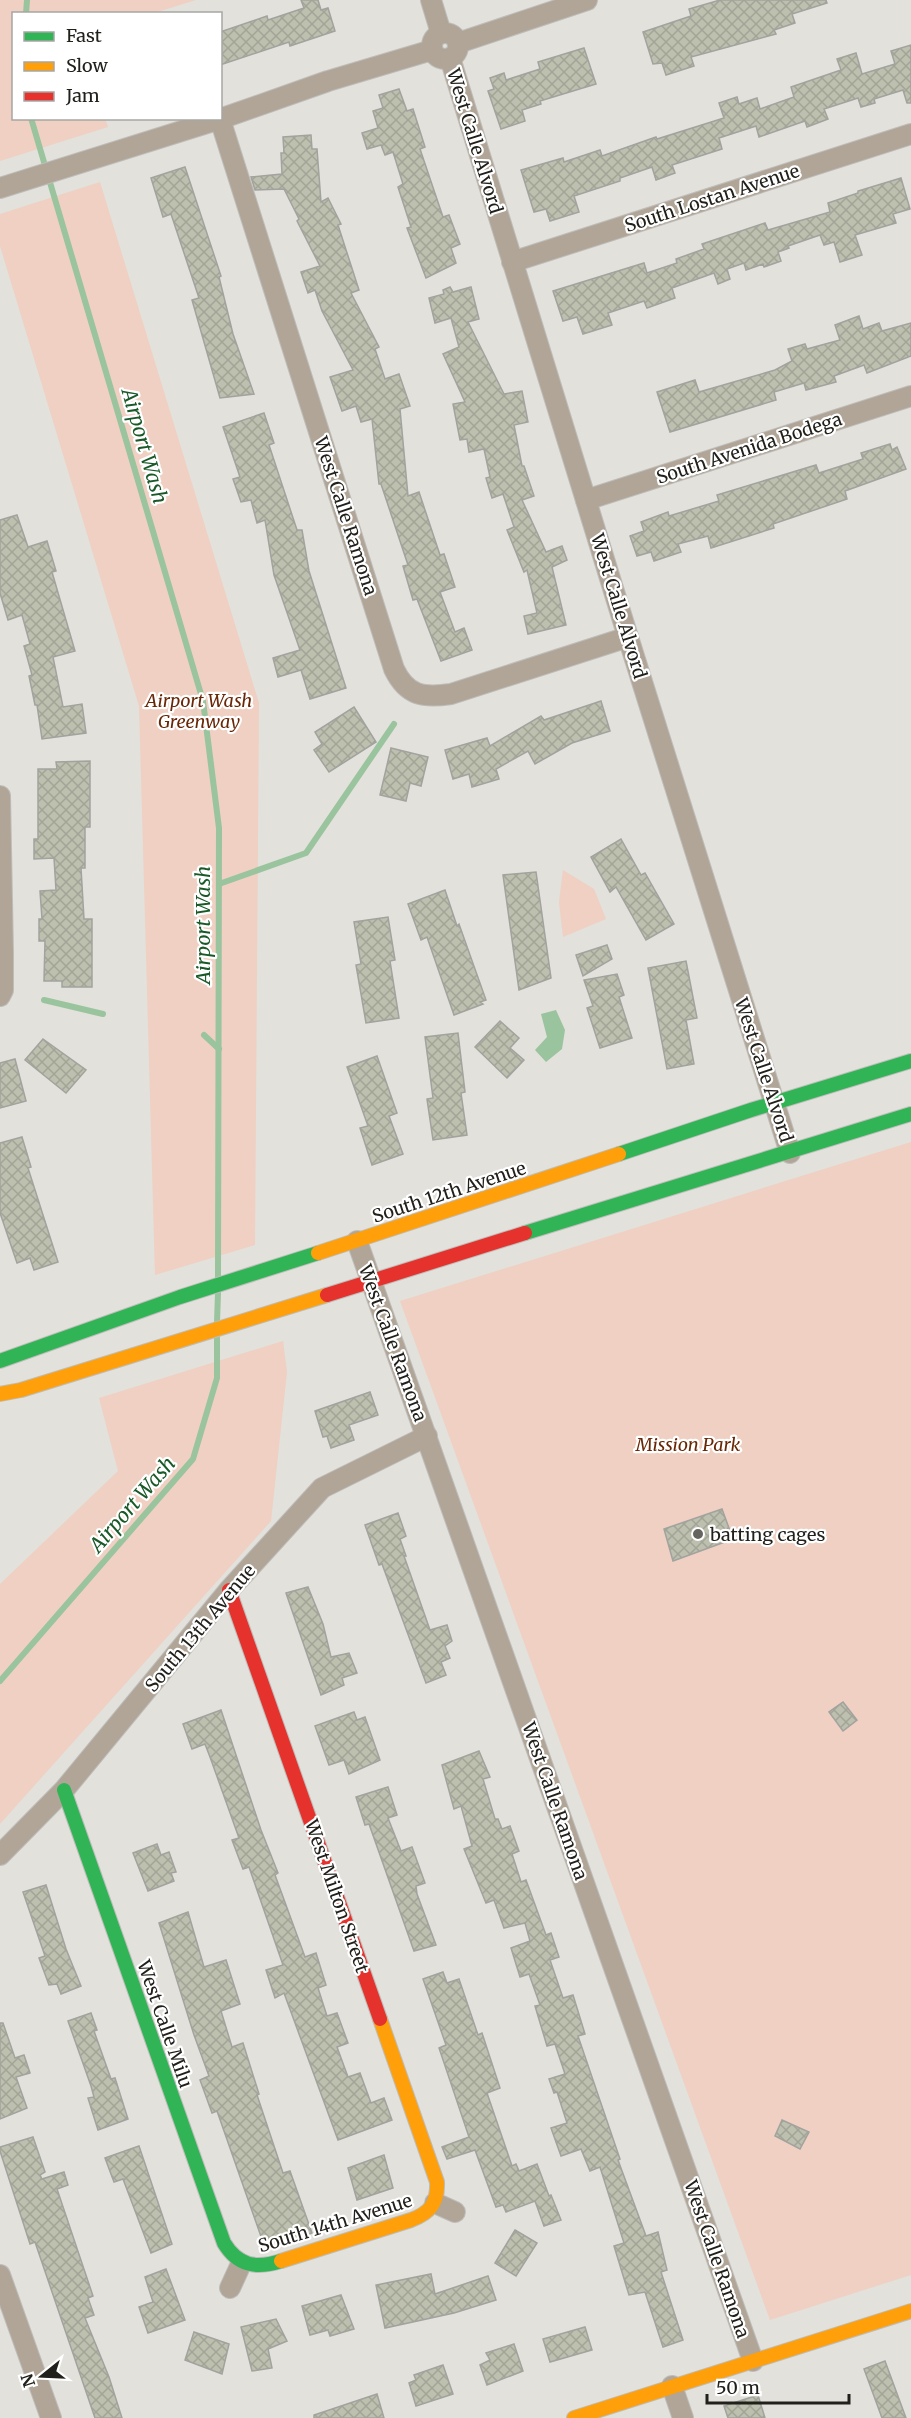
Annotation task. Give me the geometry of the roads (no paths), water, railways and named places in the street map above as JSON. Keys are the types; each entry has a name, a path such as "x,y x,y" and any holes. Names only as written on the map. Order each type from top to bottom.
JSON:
{"main road":[{"name":"South 12th Avenue","path":"1,1355 357,1242 773,1103 911,1061"},
{"path":"0,1395 247,1318 373,1282 911,1114"},
{"name":"West Milton Street","path":"229,1590 432,2167 437,2182 438,2194 435,2203"},
{"name":"West Calle Milu","path":"64,1790 224,2243 233,2258 241,2264"},
{"name":"South 14th Avenue","path":"241,2264 251,2267 268,2265 336,2244 423,2216 435,2203"},
{"path":"574,2418 911,2311"}],"street":[{"name":"West Calle Alvord","path":"431,0 790,1152"},
{"path":"222,118 328,81 587,0"},
{"path":"9,185 217,120"},
{"name":"West Calle Ramona","path":"220,120 394,669 408,699 451,694 628,637"},
{"name":"South Lostan Avenue","path":"512,262 911,134"},
{"name":"South Avenida Bodega","path":"586,500 911,396"},
{"path":"0,796 3,990 0,996"},
{"name":"West Calle Ramona","path":"357,1242 753,2361"},
{"name":"South 13th Avenue","path":"0,1855 64,1790 229,1590 322,1488 427,1436"},
{"path":"435,2203 455,2212"},
{"path":"230,2288 241,2264"},
{"path":"0,2275 51,2418"},
{"path":"672,2386 683,2418"}],"waterway":[{"name":"Airport Wash","path":"26,12 27,0"},
{"name":"Airport Wash","path":"32,120 203,701 219,828 218,1277"},
{"path":"219,884 306,853 394,724"},
{"path":"44,1000 103,1014"},
{"path":"204,1035 219,1049"},
{"name":"Airport Wash","path":"217,1322 218,1293"},
{"name":"Airport Wash","path":"0,1681 193,1459 217,1378 217,1338"}],"place":[{"name":"batting cages","path":"698,1534"}],"park label":[{"name":"Airport Wash Greenway","path":"199,710"},
{"name":"Mission Park","path":"688,1444"}]}
